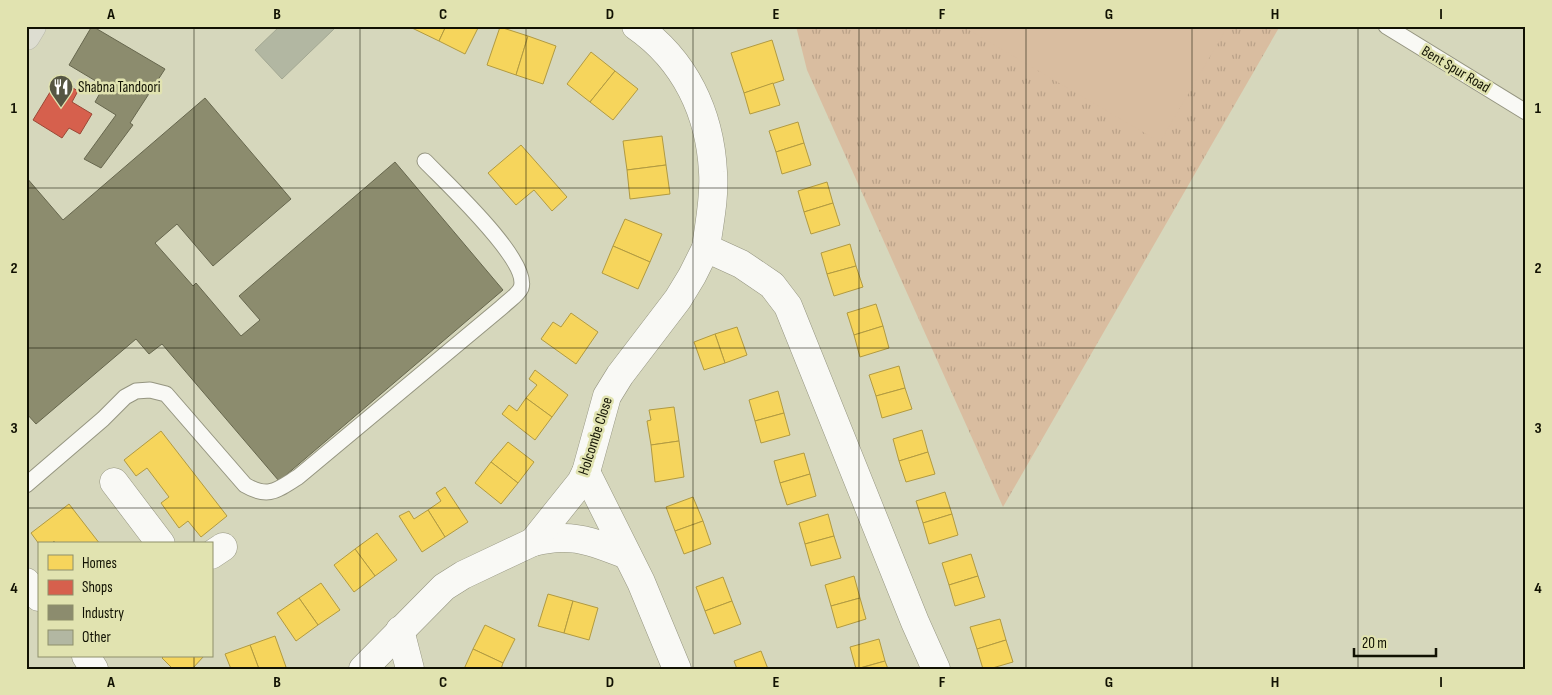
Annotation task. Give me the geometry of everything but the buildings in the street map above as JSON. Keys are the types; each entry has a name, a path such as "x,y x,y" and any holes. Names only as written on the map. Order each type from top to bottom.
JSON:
{"main road":[{"path":"26,36 32,26"}],"street":[{"name":"Holcombe Close","path":"363,669 444,587 463,575 533,542 586,472 607,396 620,375 678,299 706,248 712,207 713,172 706,127 693,90 674,60 636,26"},
{"path":"706,248 741,264 772,285 788,306 915,622 936,669"},
{"path":"586,472 641,582 677,669"},
{"path":"114,482 159,542"},
{"path":"533,542 561,538 580,540 596,543 627,555"},
{"path":"26,582 38,596"},
{"path":"400,630 410,669"},
{"path":"87,658 94,669"}],"lane":[{"name":"Bent Spur Road","path":"1386,26 1526,112"},
{"path":"26,485 103,419 125,397 136,391 150,390 166,394 245,485 258,492 268,492 298,477 502,307 520,288 522,277 517,265 501,241 425,161"}],"green space":[{"path":"796,26 1280,26 1003,507 807,70"},
{"path":"962,26 1228,26 1160,142"}],"place":[{"name":"Shabna Tandoori","path":"61,108"}]}
